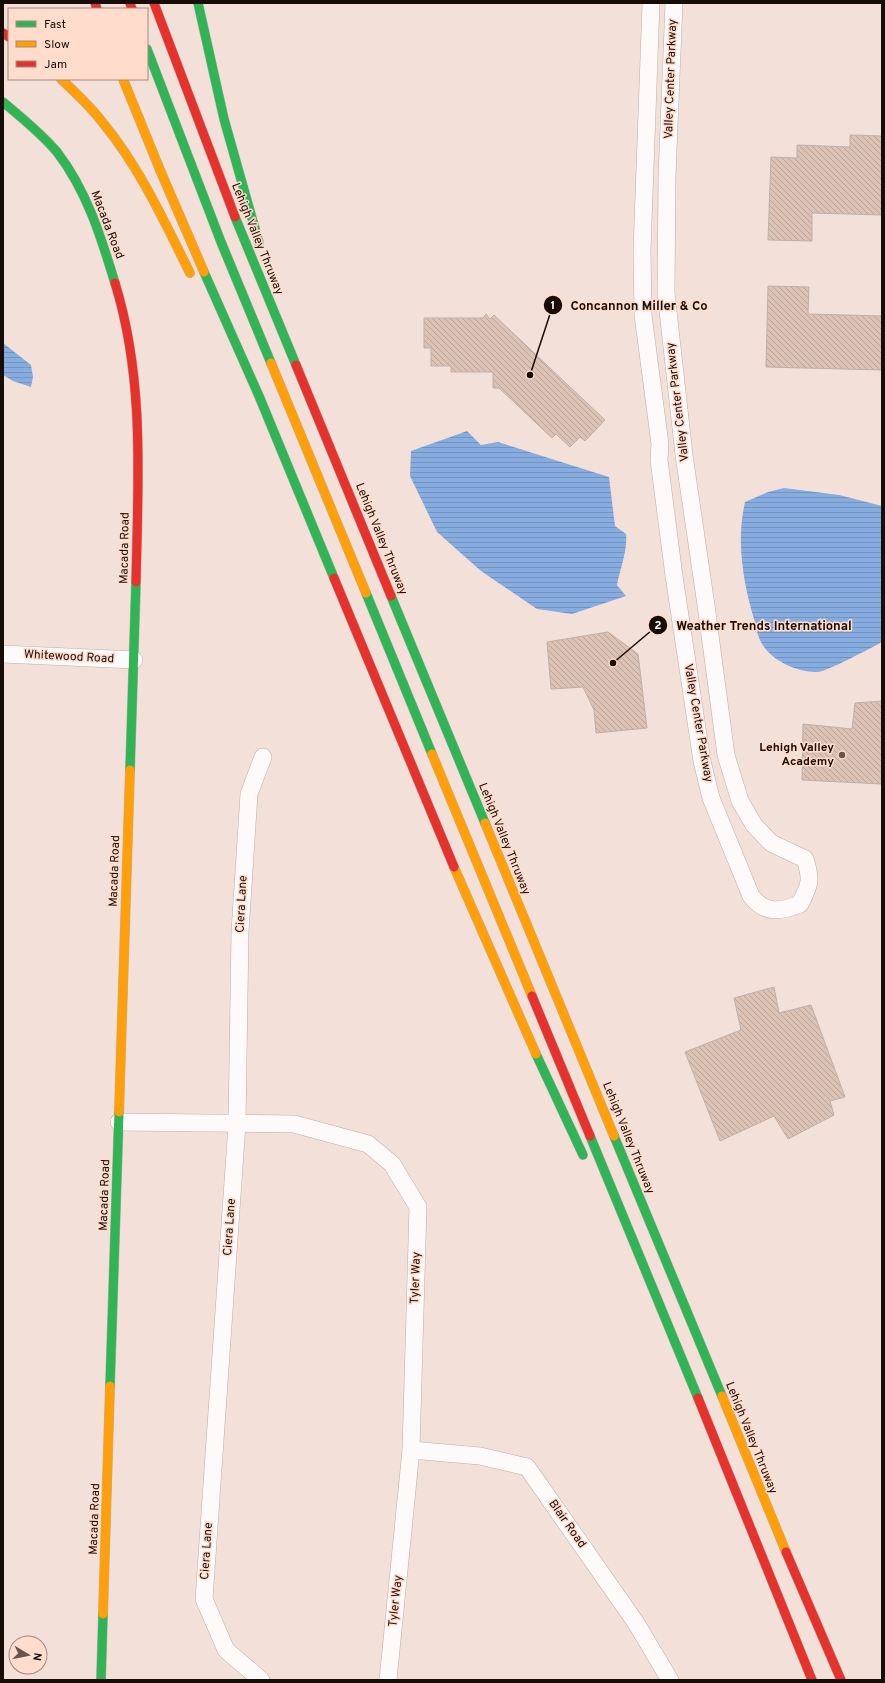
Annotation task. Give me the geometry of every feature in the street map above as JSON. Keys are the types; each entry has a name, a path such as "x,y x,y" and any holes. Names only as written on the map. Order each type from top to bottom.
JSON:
{"main road":[{"name":"Lehigh Valley Thruway","path":"154,3 208,148 287,344 769,1511 841,1680"},
{"path":"198,3 224,119 287,344"},
{"path":"148,52 221,242 703,1410 812,1680"},
{"path":"62,80 101,118 127,152 150,192 196,285"},
{"path":"123,80 152,151 250,374 444,845 586,1162"},
{"name":"Macada Road","path":"3,102 34,128 50,145 74,178 90,209 105,249 128,329 133,359 137,406 134,660 102,1680"},
{"path":"228,349 299,492"},
{"path":"619,1233 703,1410"}],"street":[{"name":"Valley Center Parkway","path":"651,3 642,250 643,315 674,576 702,761 712,798 751,896 758,905 776,911 800,904 807,890 810,876 804,859 771,843 754,825 740,801 726,755 684,455 666,294 667,176 674,3"},
{"name":"Whitewood Road","path":"3,654 134,660"},
{"name":"Ciera Lane","path":"261,1680 226,1650 204,1599 237,1124 240,932 249,794 263,756"},
{"name":"Tyler Way","path":"119,1122 294,1124 368,1144 392,1164 418,1207 411,1450 388,1680"},
{"name":"Blair Road","path":"411,1450 480,1456 527,1467 631,1616 670,1680"}],"water":[{"path":"3,343 31,365 33,377 31,387 13,381 3,375"},
{"path":"467,431 481,445 498,442 609,477 615,526 626,534 625,553 617,585 626,596 572,614 537,609 481,571 437,532 410,476 411,451"},
{"path":"784,488 839,495 882,506 882,642 840,664 818,672 801,670 784,664 770,654 764,647 757,633 744,576 741,532 745,502 768,492"}],"building":[{"path":"850,135 882,136 882,215 812,213 812,241 768,240 771,157 797,158 797,145 850,147"},
{"path":"768,286 809,287 808,314 882,316 882,370 766,367"},
{"path":"486,314 490,319 494,315 605,420 585,441 580,437 570,447 556,434 552,438 499,388 493,388 493,372 451,372 451,366 431,366 431,348 424,348 424,318 483,318"},
{"path":"608,632 638,654 647,728 596,733 594,710 583,687 551,689 547,642"},
{"name":"Lehigh Valley Academy","path":"882,701 882,784 802,780 803,724 852,729 855,703"},
{"path":"774,987 779,1013 811,1005 845,1097 830,1101 834,1115 788,1139 774,1116 720,1141 685,1052 741,1030 734,998"}],"traffic: fast":[{"path":"198,3 224,119 259,243"},
{"path":"148,52 221,242 271,363"},
{"path":"3,102 44,138 68,167 77,182 92,215 115,283"},
{"path":"235,217 296,365"},
{"path":"204,272 259,396 334,578"},
{"path":"130,770 136,582"},
{"path":"366,593 432,754"},
{"path":"391,596 485,823"},
{"path":"536,1054 583,1155"},
{"path":"110,1386 119,1112"},
{"path":"590,1136 698,1398"},
{"path":"614,1136 722,1396"},
{"path":"101,1680 103,1614"}],"traffic: slow":[{"path":"62,80 93,111 129,158 151,195 190,273"},
{"path":"123,80 204,272"},
{"path":"271,363 366,593"},
{"path":"432,754 532,996"},
{"path":"119,1112 130,770"},
{"path":"485,823 614,1136"},
{"path":"454,867 536,1054"},
{"path":"103,1614 110,1386"},
{"path":"722,1396 786,1552"}],"traffic: jam":[{"path":"95,3 97,8"},
{"path":"130,3 132,8"},
{"path":"154,3 235,217"},
{"path":"3,33 8,36"},
{"path":"115,283 125,320 131,356 138,431 136,582"},
{"path":"296,365 391,596"},
{"path":"334,578 454,867"},
{"path":"532,996 590,1136"},
{"path":"698,1398 812,1680"},
{"path":"786,1552 841,1680"}],"place":[{"name":"Concannon Miller & Co","path":"530,375"},
{"name":"Weather Trends International","path":"613,663"},
{"name":"Lehigh Valley Academy","path":"842,755"}]}
